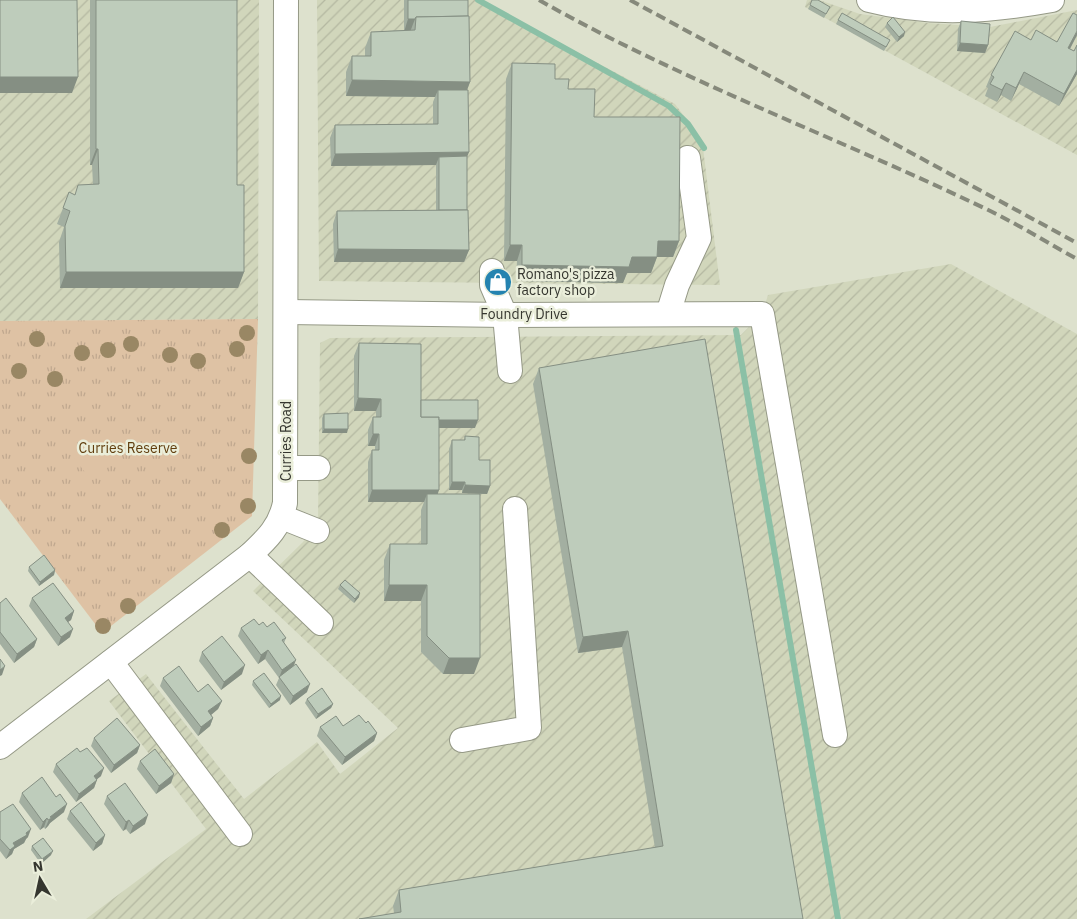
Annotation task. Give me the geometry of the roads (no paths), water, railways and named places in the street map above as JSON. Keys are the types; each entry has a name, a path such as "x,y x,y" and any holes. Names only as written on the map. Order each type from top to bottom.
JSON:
{"street":[{"name":"Curries Road","path":"0,747 250,555 272,535 282,517 285,503 286,468 286,0"},
{"path":"869,0 886,5 955,11 994,10 1052,0"},
{"path":"668,314 677,285 699,238 688,158"},
{"path":"492,271 492,285 505,315 510,371"},
{"name":"Foundry Drive","path":"287,312 505,315 762,314 835,735"},
{"path":"286,468 318,468"},
{"path":"462,740 529,728 515,509"},
{"path":"282,517 317,531"},
{"path":"250,555 321,623"},
{"path":"111,662 240,834"}],"waterway":[{"path":"478,0 669,106 688,124 704,148"},
{"path":"736,330 838,919"}],"railway":[{"path":"539,0 648,57 984,208 1077,259"},
{"path":"630,0 1077,243"}],"place":[{"name":"Romano's pizza factory shop","path":"498,282"}],"park label":[{"name":"Curries Reserve","path":"128,448"}]}
